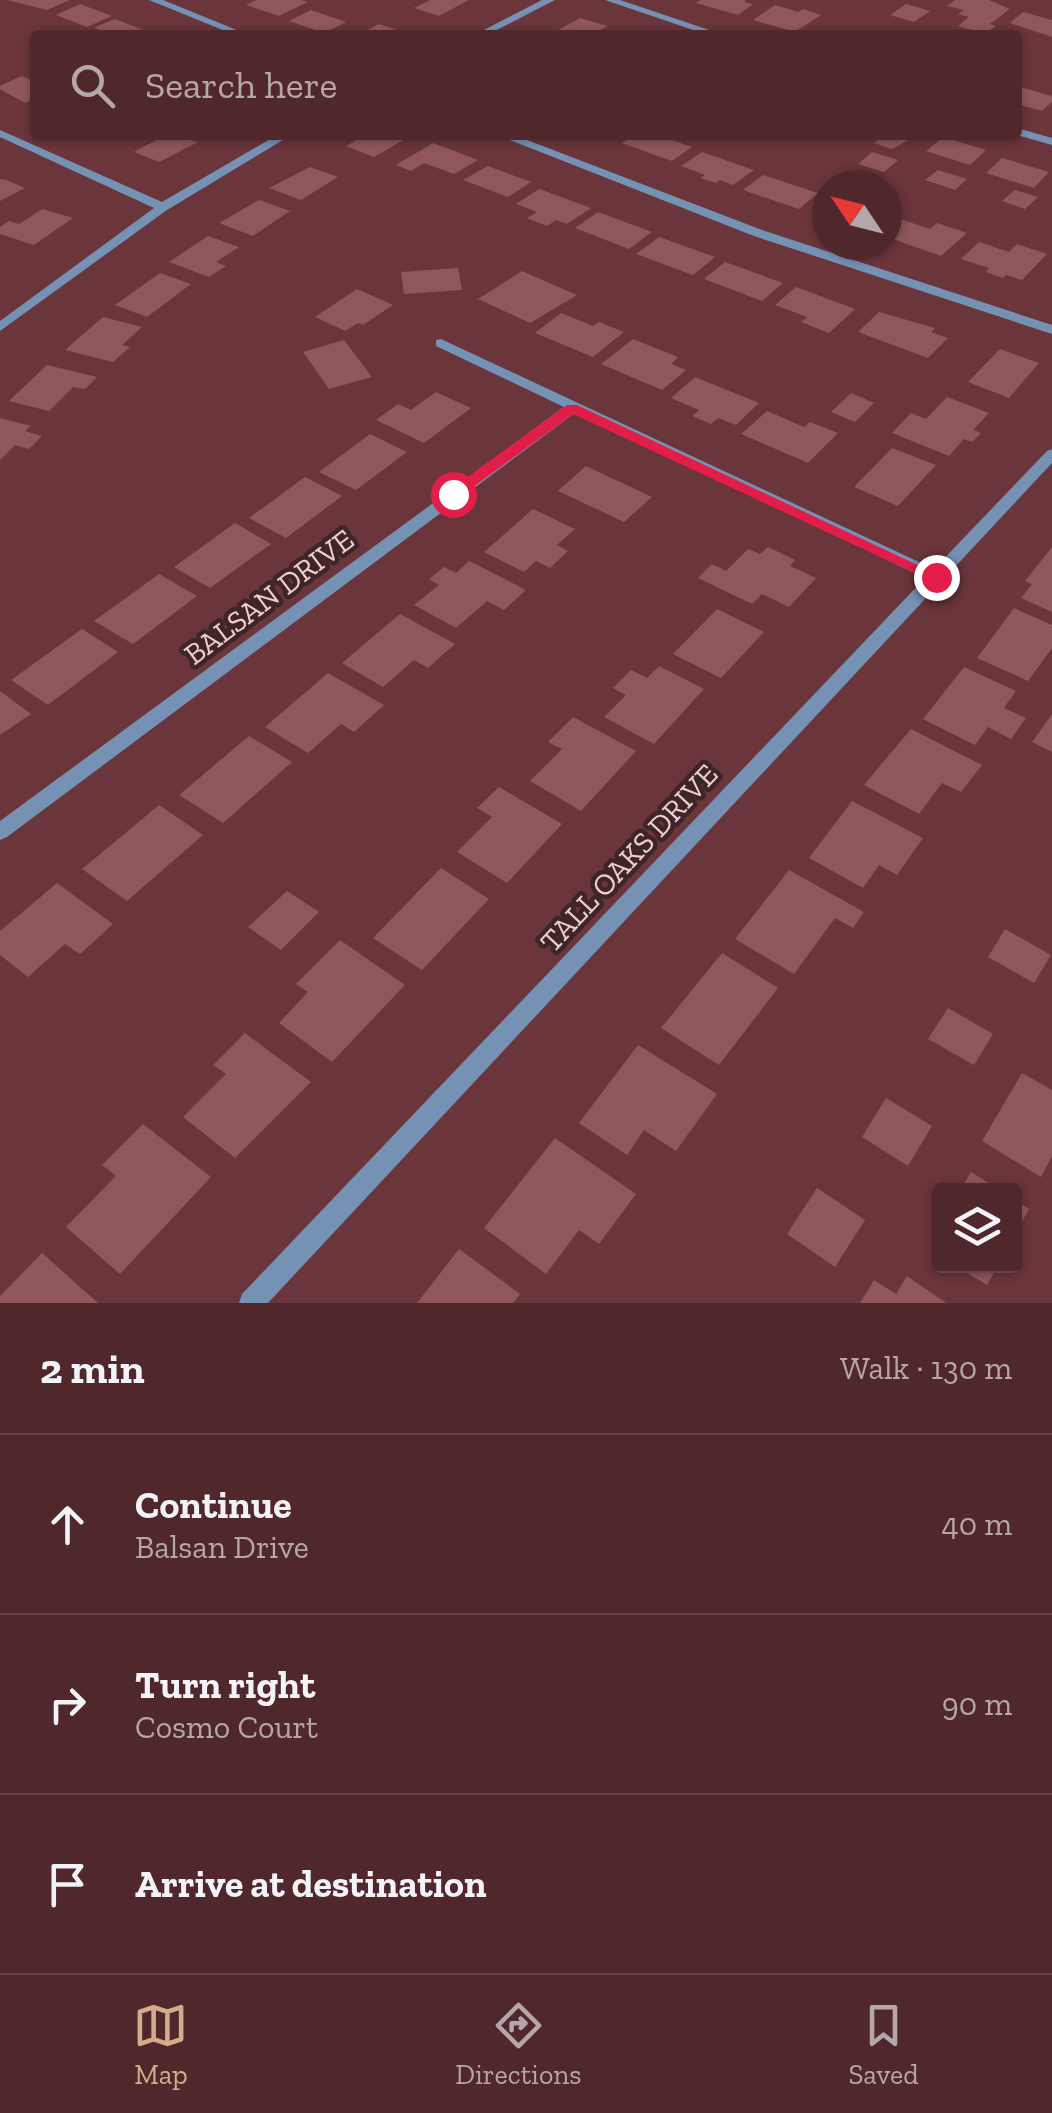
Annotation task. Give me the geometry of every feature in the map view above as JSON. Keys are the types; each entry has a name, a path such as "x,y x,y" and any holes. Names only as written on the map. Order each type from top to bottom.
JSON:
{"street":[{"path":"154,0 231,30"},
{"path":"490,30 550,0"},
{"path":"610,0 703,30"},
{"path":"1022,133 1052,142"},
{"path":"0,134 163,207"},
{"path":"0,327 163,207 277,140"},
{"path":"517,140 758,233 1052,330"},
{"path":"441,343 936,577"},
{"name":"BALSAN DRIVE","path":"0,832 572,408"},
{"name":"TALL OAKS DRIVE","path":"251,1303 1052,454"}],"building":[{"path":"7,0 70,0 47,10"},
{"path":"256,0 308,2 279,16 246,5"},
{"path":"430,0 469,0 439,16 414,8"},
{"path":"746,0 753,4 738,15 696,3"},
{"path":"955,0 989,0 1010,9 990,24 996,26 990,30 972,30 958,26 969,17 958,14 964,10 947,6"},
{"path":"80,4 112,16 87,27 56,15"},
{"path":"906,4 930,11 914,22 890,15"},
{"path":"775,5 821,15 798,30 753,20"},
{"path":"311,10 346,22 330,30 315,30 289,21"},
{"path":"1023,12 1052,20 1052,37 1010,23"},
{"path":"580,18 607,26 600,30 558,30"},
{"path":"115,19 143,30 100,30 94,28"},
{"path":"379,24 397,30 367,30"},
{"path":"22,76 30,80 30,100 25,103 0,86"},
{"path":"1022,87 1052,96 1052,102 1042,111 1022,105"},
{"path":"157,140 198,142 159,162 134,152"},
{"path":"357,140 403,140 374,157 346,146"},
{"path":"672,140 692,147 672,161 622,143"},
{"path":"878,140 909,140 892,149 874,143"},
{"path":"939,140 986,150 970,165 926,151"},
{"path":"433,143 478,160 454,174 424,163 411,171 396,165"},
{"path":"702,152 754,170 733,185 700,178 705,175 681,166"},
{"path":"872,152 898,160 886,170 858,164"},
{"path":"1002,158 1049,172 1034,188 986,173"},
{"path":"488,166 531,182 508,197 463,180"},
{"path":"310,167 338,177 301,200 269,188"},
{"path":"938,170 967,179 955,190 925,180"},
{"path":"763,175 812,191 812,198 799,209 743,190"},
{"path":"0,179 7,180 25,188 0,201"},
{"path":"539,189 591,208 567,224 556,220 547,226 527,218 537,212 516,204"},
{"path":"1015,190 1038,197 1025,209 1002,201"},
{"path":"259,200 290,211 253,236 219,223"},
{"path":"42,209 73,218 34,245 0,234 0,227 9,221 19,224"},
{"path":"598,212 652,232 629,249 575,228"},
{"path":"902,220 930,229 937,223 967,233 941,256 902,242"},
{"path":"208,236 239,247 216,262 226,266 209,277 169,262"},
{"path":"659,237 715,257 693,275 636,254"},
{"path":"979,242 1009,252 1017,244 1047,254 1022,280 1006,275 1003,278 986,272 989,268 961,259"},
{"path":"725,262 783,283 762,301 704,279"},
{"path":"458,268 462,290 404,294 401,272"},
{"path":"522,271 577,295 530,323 478,299"},
{"path":"160,273 191,284 147,317 115,305"},
{"path":"796,287 855,309 829,333 801,322 807,317 775,305"},
{"path":"357,289 393,305 363,325 358,323 345,331 315,317"},
{"path":"879,312 935,328 931,332 948,338 928,358 858,332"},
{"path":"561,313 593,326 599,322 624,332 593,357 535,333"},
{"path":"103,317 142,327 122,345 130,347 113,362 65,350"},
{"path":"633,339 678,357 671,364 686,370 662,390 601,364"},
{"path":"344,340 372,377 329,389 303,352"},
{"path":"1000,349 1039,363 1009,398 968,382"},
{"path":"47,365 97,377 85,389 73,387 49,411 9,401"},
{"path":"695,377 759,403 736,425 718,418 711,424 692,416 699,410 671,398"},
{"path":"436,392 471,408 424,443 376,420 398,404 411,410"},
{"path":"851,393 874,403 855,422 831,412"},
{"path":"947,397 989,413 973,430 981,433 972,442 964,439 949,456 892,433 911,413 926,419"},
{"path":"767,411 804,427 810,422 838,433 808,463 741,434"},
{"path":"0,418 31,426 25,431 42,436 29,449 15,445 0,460"},
{"path":"370,434 407,452 356,490 319,472"},
{"path":"892,448 936,465 898,506 854,487"},
{"path":"586,466 652,497 624,522 558,491"},
{"path":"305,477 342,496 286,538 249,518"},
{"path":"533,509 575,529 557,545 568,551 550,568 536,561 524,572 484,552"},
{"path":"235,523 271,544 210,588 174,567"},
{"path":"768,547 795,560 790,566 816,578 789,607 762,594 752,604 698,578 712,564 726,571 748,549 760,554"},
{"path":"1052,547 1052,612 1021,598 1032,584 1025,581"},
{"path":"469,561 526,590 504,610 487,601 456,628 414,605 439,585 429,579 444,567 456,573"},
{"path":"159,574 197,596 133,644 94,621"},
{"path":"1014,608 1052,625 1052,648 1028,681 977,658"},
{"path":"717,609 764,632 721,678 673,654"},
{"path":"400,614 455,644 428,668 414,660 383,687 342,663"},
{"path":"82,629 118,652 48,705 11,680"},
{"path":"659,666 704,689 654,744 604,717 626,695 613,688 631,670 647,678"},
{"path":"964,667 1016,691 1004,708 1026,718 1011,739 988,727 975,745 923,719"},
{"path":"328,673 384,705 354,732 341,724 308,753 265,727"},
{"path":"0,691 31,714 0,735"},
{"path":"1052,714 1052,752 1032,742"},
{"path":"573,717 636,751 581,811 530,781 562,749 548,742"},
{"path":"911,729 982,765 961,792 942,783 919,814 864,785"},
{"path":"249,736 292,762 223,823 179,795"},
{"path":"499,787 562,824 507,883 457,852 492,817 477,808"},
{"path":"852,801 923,838 897,875 879,865 863,888 809,858"},
{"path":"159,805 203,835 127,901 82,869"},
{"path":"441,868 489,899 422,970 373,938"},
{"path":"789,870 864,912 853,928 835,918 794,974 735,939"},
{"path":"57,883 113,924 80,954 65,944 28,977 0,955 0,931"},
{"path":"287,891 319,912 281,950 248,927"},
{"path":"1005,929 1051,955 1034,983 988,957"},
{"path":"340,940 405,985 332,1062 279,1023 308,992 296,984"},
{"path":"722,953 778,988 719,1065 661,1028"},
{"path":"948,1008 993,1034 974,1065 928,1039"},
{"path":"245,1033 311,1082 235,1158 183,1117 226,1074 213,1065"},
{"path":"638,1045 717,1094 676,1151 644,1130 627,1155 579,1123"},
{"path":"1022,1073 1052,1090 1052,1156 1041,1177 982,1141"},
{"path":"886,1098 932,1126 908,1166 862,1137"},
{"path":"143,1124 211,1177 120,1274 66,1227 116,1176 102,1165"},
{"path":"555,1138 636,1194 599,1244 579,1230 546,1274 484,1228"},
{"path":"971,1172 989,1183 964,1183"},
{"path":"817,1188 865,1220 835,1267 787,1234"},
{"path":"459,1249 520,1294 513,1303 417,1303"},
{"path":"42,1253 98,1303 0,1303 0,1296"},
{"path":"967,1273 994,1273 987,1285"},
{"path":"907,1276 946,1303 860,1303 874,1280 896,1294"}],"route":[{"path":"453,494 572,408 936,577"}]}
